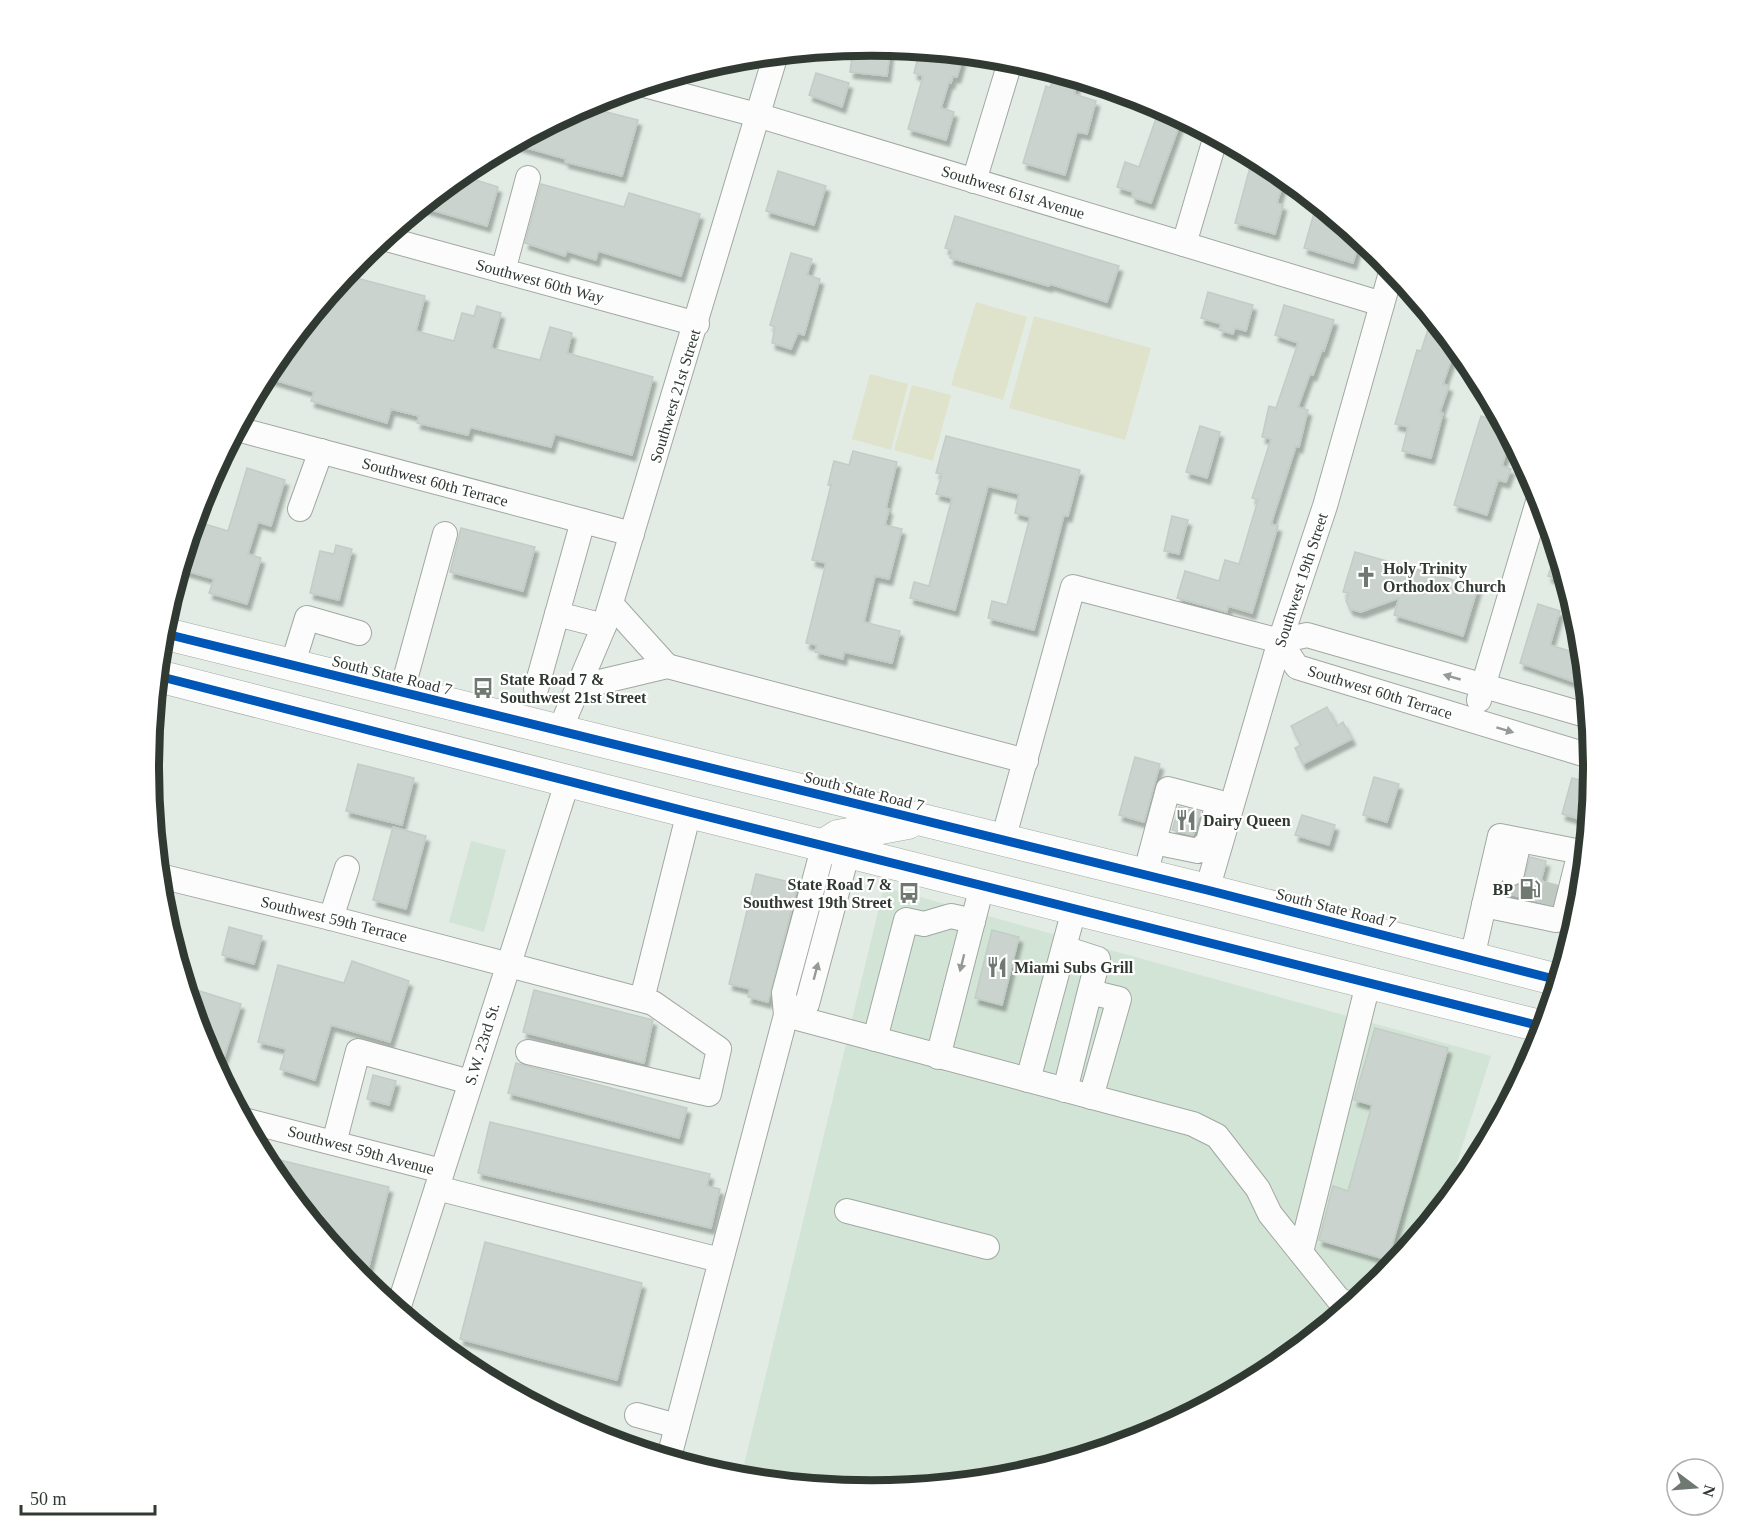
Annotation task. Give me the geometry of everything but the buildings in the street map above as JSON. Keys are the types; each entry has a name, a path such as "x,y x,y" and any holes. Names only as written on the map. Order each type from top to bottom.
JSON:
{"main road":[{"name":"South State Road 7","path":"172,636 401,694 1208,890 1551,978"},
{"path":"166,677 689,812 1535,1025"},
{"path":"489,760 532,748 546,742 559,732"},
{"path":"568,780 593,760 640,752"},
{"path":"836,848 838,836 921,820"}],"street":[{"name":"Southwest 21st Street","path":"559,732 608,615 697,324 773,63"},
{"path":"974,181 1008,69"},
{"name":"Southwest 61st Avenue","path":"658,89 757,115 1382,304"},
{"path":"1184,244 1214,144"},
{"path":"503,271 528,178"},
{"name":"Southwest 60th Way","path":"393,241 697,324"},
{"name":"Southwest 19th Street","path":"1208,890 1221,819 1326,506 1389,279"},
{"name":"Southwest 60th Terrace","path":"245,431 632,534"},
{"path":"300,509 321,451"},
{"path":"1473,720 1535,511"},
{"path":"536,689 583,521"},
{"path":"401,694 445,534"},
{"path":"1003,840 1073,587 1280,641"},
{"path":"557,614 608,615 667,666 1026,761"},
{"path":"292,666 307,618 359,633"},
{"name":"Southwest 60th Terrace","path":"1581,715 1307,635 1280,641 1297,666 1583,754"},
{"path":"579,687 667,666"},
{"name":"S.W. 23rd St.","path":"400,1302 507,963 568,780"},
{"path":"1145,875 1168,789 1218,802 1221,819 1208,842 1198,851 1154,842"},
{"path":"642,999 689,812"},
{"path":"1501,895 1500,836 1577,852"},
{"path":"1472,958 1501,895 1519,841"},
{"path":"671,1450 786,1015 784,993 836,848"},
{"path":"1577,852 1564,916 1556,920 1551,903 1577,852"},
{"path":"331,918 347,868"},
{"name":"Southwest 59th Terrace","path":"169,878 642,999 653,1003 719,1049 709,1094 528,1052"},
{"path":"938,1057 982,886"},
{"path":"1501,895 1551,903"},
{"path":"1028,1080 1074,909"},
{"path":"876,1039 906,920 924,924 951,916 973,921"},
{"path":"1064,948 1098,959 1065,1090"},
{"path":"1301,1252 1368,984"},
{"path":"1090,992 1119,999 1091,1097"},
{"path":"786,1015 1193,1124 1217,1136 1258,1189 1270,1215 1343,1301"},
{"path":"334,1143 358,1051 470,1082"},
{"name":"Southwest 59th Avenue","path":"255,1123 334,1143 440,1179 720,1260"},
{"path":"847,1211 987,1247"},
{"path":"637,1415 677,1426"}],"shaded area":[{"path":"976,302 1027,317 1003,400 951,385"},
{"path":"1034,316 1151,348 1125,440 1009,408"},
{"path":"870,374 908,384 891,450 852,439"},
{"path":"912,385 951,395 933,461 894,450"},
{"path":"471,841 506,850 484,932 449,922"},
{"path":"884,887 1491,1056 1451,1180 1436,1201 1407,1237 1341,1303 1267,1360 1227,1384 1186,1406 1100,1442 1010,1466 918,1478 872,1480 825,1478 743,1468"}],"tunnel":[{"path":"1506,893 1512,873"},
{"path":"1550,905 1556,885"}],"cycle path":[{"path":"172,635 1207,890 1551,978"},
{"path":"166,678 1535,1025"}],"place":[{"name":"Holy Trinity Orthodox Church","path":"1366,577"},
{"name":"State Road 7 & Southwest 21st Street","path":"483,688"},
{"name":"Dairy Queen","path":"1186,820"},
{"name":"BP","path":"1530,889"},
{"name":"State Road 7 & Southwest 19th Street","path":"909,893"},
{"name":"Miami Subs Grill","path":"997,967"}]}
